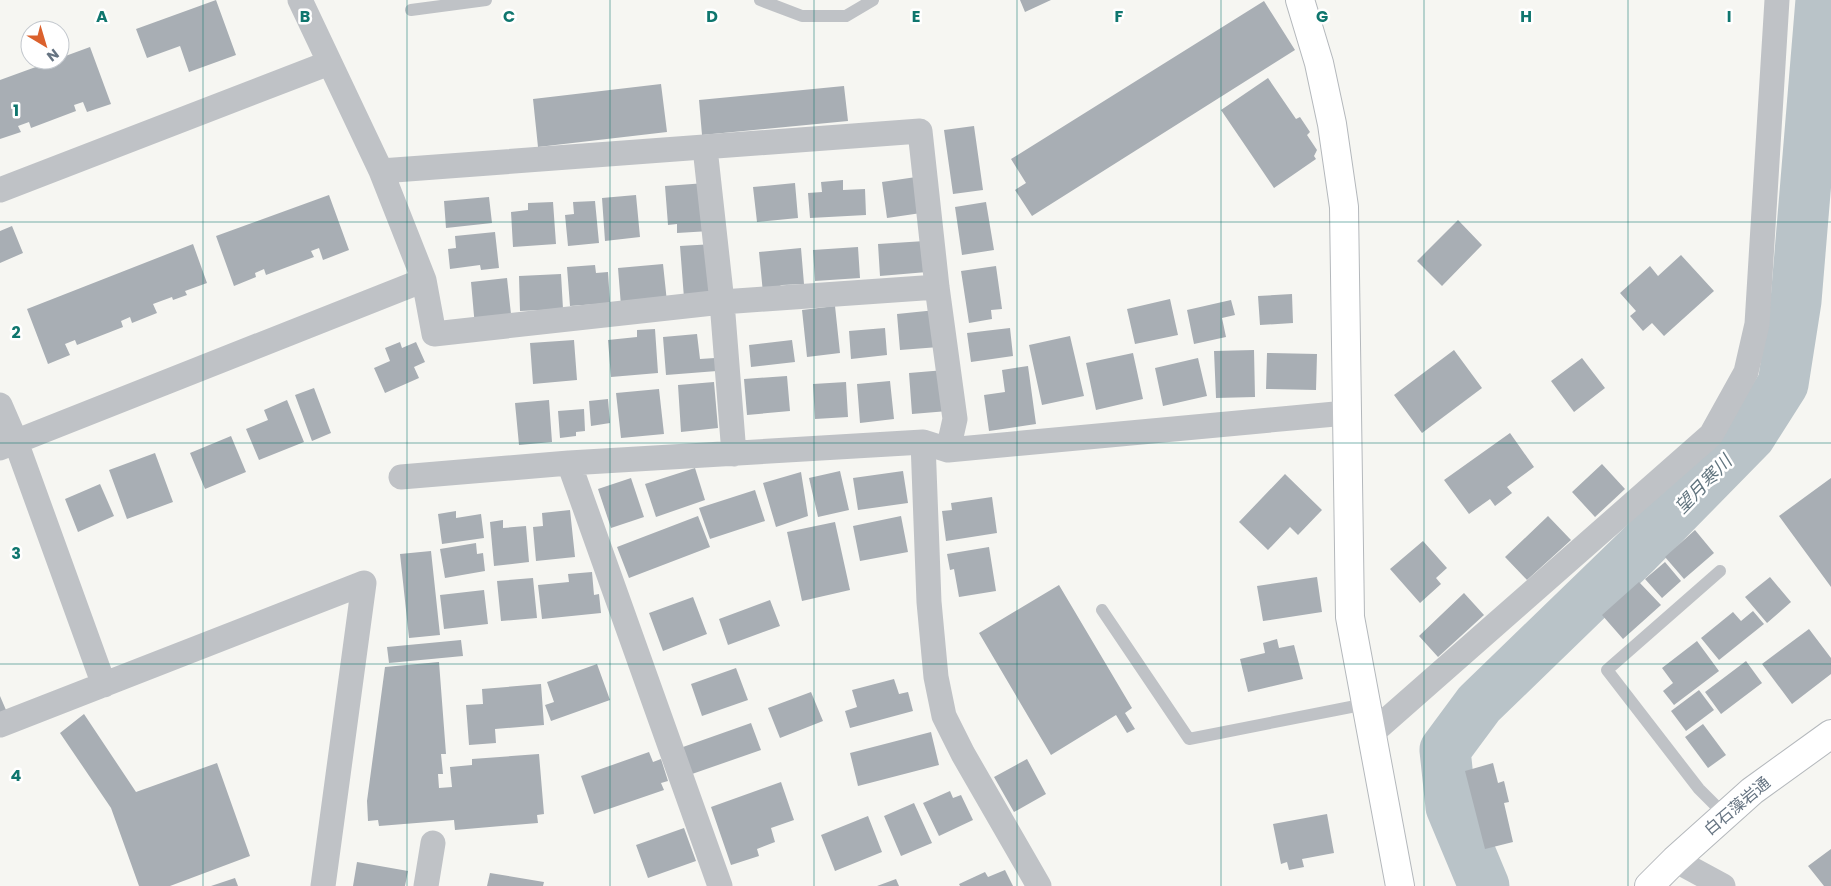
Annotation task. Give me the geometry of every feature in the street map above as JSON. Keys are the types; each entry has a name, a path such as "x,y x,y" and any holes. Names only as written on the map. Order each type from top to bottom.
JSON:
{"street":[{"path":"300,0 381,171 424,280 434,334 722,302 937,287"},
{"path":"1300,0 1319,63 1332,124 1344,207 1350,617 1400,886"},
{"path":"1372,733 1711,435 1746,372 1757,324 1777,0"},
{"path":"0,190 329,63"},
{"path":"381,171 920,131 937,287 956,419 948,450"},
{"path":"705,148 722,302 734,454"},
{"path":"8,445 424,280"},
{"path":"0,405 8,445 104,685"},
{"path":"401,477 569,463 922,442 948,450 1346,413"},
{"path":"922,442 928,602 936,678 944,716 963,754 1039,886"},
{"path":"569,463 720,886"},
{"path":"0,725 364,583 323,886"},
{"name":"白石藻岩通","path":"1649,886 1752,791 1831,734"},
{"path":"426,886 433,844"},
{"path":"1675,860 1723,886"}],"lane":[{"path":"410,10 486,0"},
{"path":"760,0 802,16 846,16 873,0"},
{"path":"1720,571 1607,670 1699,789 1725,815"},
{"path":"1102,610 1189,739 1366,704"}],"building":[{"path":"216,0 236,55 189,72 180,46 147,58 136,29"},
{"path":"1020,0 1051,0 1025,12"},
{"path":"1264,1 1295,50 1032,216 1015,190 1026,183 1011,159"},
{"path":"90,47 111,104 87,112 83,102 74,105 76,111 31,128 29,122 18,126 21,132 0,139 0,80 28,70 70,70 70,54"},
{"path":"1268,78 1296,119 1300,117 1310,132 1307,135 1317,150 1314,156 1316,159 1274,188 1221,110"},
{"path":"661,84 667,132 538,147 533,99"},
{"path":"844,86 848,121 702,135 699,100"},
{"path":"974,126 983,190 953,194 944,130"},
{"path":"923,176 928,212 887,218 882,182"},
{"path":"843,180 843,190 865,189 866,215 810,218 808,193 822,192 821,182"},
{"path":"706,183 710,231 677,233 677,224 668,225 665,186"},
{"path":"795,183 798,218 757,222 753,187"},
{"path":"329,195 349,250 323,260 319,248 311,251 314,257 266,275 264,269 255,273 256,277 234,286 216,236"},
{"path":"636,195 640,237 605,241 602,198"},
{"path":"489,197 492,223 446,228 444,201"},
{"path":"595,201 599,243 568,246 565,215 574,214 573,202"},
{"path":"553,202 556,244 513,247 511,212 528,210 528,203"},
{"path":"986,202 994,250 962,255 955,207"},
{"path":"1458,220 1482,245 1442,286 1417,261"},
{"path":"12,226 23,253 0,263 0,231"},
{"path":"495,232 499,268 481,270 480,265 450,269 448,249 456,248 455,236"},
{"path":"925,241 927,272 880,276 878,244"},
{"path":"193,244 207,283 185,291 187,295 173,300 172,297 153,304 157,313 132,323 130,317 121,321 123,327 77,345 75,340 65,344 70,355 48,364 27,309"},
{"path":"714,244 718,296 684,298 680,246"},
{"path":"858,247 860,278 815,281 813,250"},
{"path":"801,248 804,284 782,285 763,293 759,252"},
{"path":"1681,255 1714,291 1664,336 1652,323 1643,331 1630,316 1636,311 1620,293 1650,266 1658,276"},
{"path":"663,264 667,302 621,306 618,268"},
{"path":"595,265 596,273 608,272 610,303 570,306 567,267"},
{"path":"996,266 1002,309 991,310 992,319 969,323 961,271"},
{"path":"561,274 563,309 520,311 519,276"},
{"path":"507,278 512,323 475,327 471,282"},
{"path":"1292,294 1293,323 1260,325 1258,296"},
{"path":"1170,299 1178,335 1135,344 1127,309"},
{"path":"1231,300 1235,315 1222,318 1226,337 1194,344 1187,310"},
{"path":"835,306 840,353 807,357 802,310"},
{"path":"936,310 939,347 900,350 897,314"},
{"path":"885,328 887,355 851,359 849,331"},
{"path":"1010,328 1013,356 971,362 967,333"},
{"path":"655,329 658,373 611,377 608,340 637,337 637,330"},
{"path":"697,334 700,359 715,358 717,371 666,375 663,337"},
{"path":"1070,336 1084,396 1042,405 1029,345"},
{"path":"574,340 577,380 533,384 530,343"},
{"path":"792,340 795,362 751,367 749,345"},
{"path":"400,342 402,348 416,342 425,362 414,367 419,378 385,393 374,368 390,361 385,348"},
{"path":"1254,350 1255,397 1216,398 1214,351"},
{"path":"1454,350 1482,388 1422,433 1394,395"},
{"path":"1133,353 1143,399 1096,410 1086,363"},
{"path":"1267,353 1317,354 1316,390 1266,389"},
{"path":"1198,358 1207,396 1163,406 1155,368"},
{"path":"1582,358 1605,388 1574,412 1551,381"},
{"path":"1028,366 1036,424 989,431 984,395 1005,392 1002,370"},
{"path":"945,370 948,411 912,414 909,373"},
{"path":"787,376 790,411 747,415 744,379"},
{"path":"890,381 894,419 860,423 857,384"},
{"path":"714,382 718,428 681,432 678,385"},
{"path":"846,382 848,417 815,419 813,384"},
{"path":"314,388 331,433 312,441 295,395"},
{"path":"659,389 664,434 621,438 616,393"},
{"path":"608,399 610,423 591,426 589,401"},
{"path":"287,400 304,442 259,460 246,429 268,420 264,410"},
{"path":"549,400 552,442 519,445 515,403"},
{"path":"584,409 585,431 576,432 576,436 560,438 558,411"},
{"path":"1510,433 1534,467 1507,487 1512,493 1495,506 1490,499 1469,514 1444,480"},
{"path":"231,436 246,472 205,489 190,453"},
{"path":"155,453 173,502 127,519 109,470"},
{"path":"1602,464 1625,489 1595,517 1572,492"},
{"path":"695,468 705,500 656,517 645,484"},
{"path":"840,471 849,510 818,517 809,478"},
{"path":"903,471 908,503 858,510 853,478"},
{"path":"801,472 808,516 776,527 763,483"},
{"path":"1285,474 1322,510 1298,535 1290,527 1268,550 1239,522"},
{"path":"631,478 644,517 611,528 598,489"},
{"path":"1831,478 1831,587 1779,516"},
{"path":"100,484 114,516 78,532 65,499"},
{"path":"755,490 765,521 710,539 699,508"},
{"path":"992,497 997,533 946,541 942,511 952,510 951,503"},
{"path":"570,510 575,557 536,561 533,527 543,526 542,513"},
{"path":"456,511 456,518 481,514 484,538 442,544 438,514"},
{"path":"698,516 710,547 629,578 617,547"},
{"path":"901,516 908,552 860,561 853,526"},
{"path":"1548,516 1571,540 1527,580 1505,557"},
{"path":"503,520 503,528 526,526 529,562 494,566 490,522"},
{"path":"835,522 850,590 802,601 787,532"},
{"path":"1695,530 1714,553 1684,579 1665,557"},
{"path":"1423,541 1447,568 1436,578 1441,584 1420,603 1390,569"},
{"path":"476,543 477,554 483,553 485,571 445,578 440,549"},
{"path":"989,547 996,591 959,597 954,569 950,570 947,554"},
{"path":"431,551 440,635 409,638 400,554"},
{"path":"1665,562 1681,581 1662,598 1645,579"},
{"path":"592,572 594,595 599,594 601,613 542,619 538,585 569,582 568,574"},
{"path":"1317,577 1322,612 1263,621 1257,586"},
{"path":"1770,577 1791,602 1767,623 1745,597"},
{"path":"533,578 537,618 501,621 497,581"},
{"path":"1639,582 1661,605 1623,639 1602,615"},
{"path":"1059,585 1132,708 1125,713 1135,729 1127,733 1116,715 1051,755 979,633"},
{"path":"484,590 488,624 444,629 440,595"},
{"path":"1464,593 1484,615 1438,657 1419,636"},
{"path":"693,597 707,634 663,651 649,613"},
{"path":"770,600 780,626 728,645 719,619"},
{"path":"1753,611 1764,624 1719,660 1701,638 1733,612 1741,621"},
{"path":"1809,629 1831,658 1831,674 1792,704 1762,664"},
{"path":"1277,639 1279,648 1294,645 1303,679 1248,692 1240,659 1265,653 1263,643"},
{"path":"461,640 463,656 389,663 387,647"},
{"path":"1697,641 1719,671 1674,705 1663,691 1673,683 1662,668"},
{"path":"1746,661 1762,683 1721,714 1705,692"},
{"path":"439,662 446,754 441,754 443,774 438,774 439,788 452,787 450,767 472,765 472,759 539,754 544,814 537,815 538,823 455,830 454,820 379,826 378,820 368,821 367,801 385,667"},
{"path":"597,664 610,700 551,721 545,705 554,702 547,682"},
{"path":"736,668 748,700 702,716 691,684"},
{"path":"894,679 899,694 908,692 913,711 850,728 845,711 857,707 852,690"},
{"path":"541,684 544,725 495,729 496,743 469,745 466,705 483,704 482,689"},
{"path":"1699,690 1714,710 1686,731 1671,711"},
{"path":"811,692 823,721 780,738 768,708"},
{"path":"0,696 6,710 0,713"},
{"path":"84,714 136,792 217,763 250,856 170,886 139,886 111,808 60,733"},
{"path":"751,723 761,750 692,774 683,747"},
{"path":"1703,724 1726,755 1708,768 1685,737"},
{"path":"931,732 939,765 858,786 850,753"},
{"path":"649,752 653,762 661,759 668,781 661,783 664,790 594,814 581,776"},
{"path":"1027,759 1046,794 1014,812 994,777"},
{"path":"1493,763 1498,783 1504,781 1509,802 1504,803 1513,842 1485,849 1465,771"},
{"path":"781,782 794,820 771,828 775,842 757,849 759,856 731,865 711,807"},
{"path":"950,791 953,798 961,795 973,820 939,836 923,803"},
{"path":"914,803 932,843 901,856 884,816"},
{"path":"1327,814 1334,853 1302,859 1304,867 1289,870 1287,862 1281,864 1273,824"},
{"path":"868,816 882,852 835,871 821,835"},
{"path":"684,828 696,861 648,878 636,845"},
{"path":"1831,849 1831,886 1824,886 1808,866"},
{"path":"357,862 408,871 405,886 353,886"},
{"path":"1005,870 1013,886 960,886 959,884 985,872 988,877"},
{"path":"490,873 544,882 543,886 487,886"},
{"path":"235,878 238,886 211,886"},
{"path":"896,879 899,886 877,886"}],"waterway":[{"name":"望月寒川","path":"1484,886 1451,807 1445,750 1479,704 1637,551 1750,436 1783,384 1796,301 1821,0"}]}
